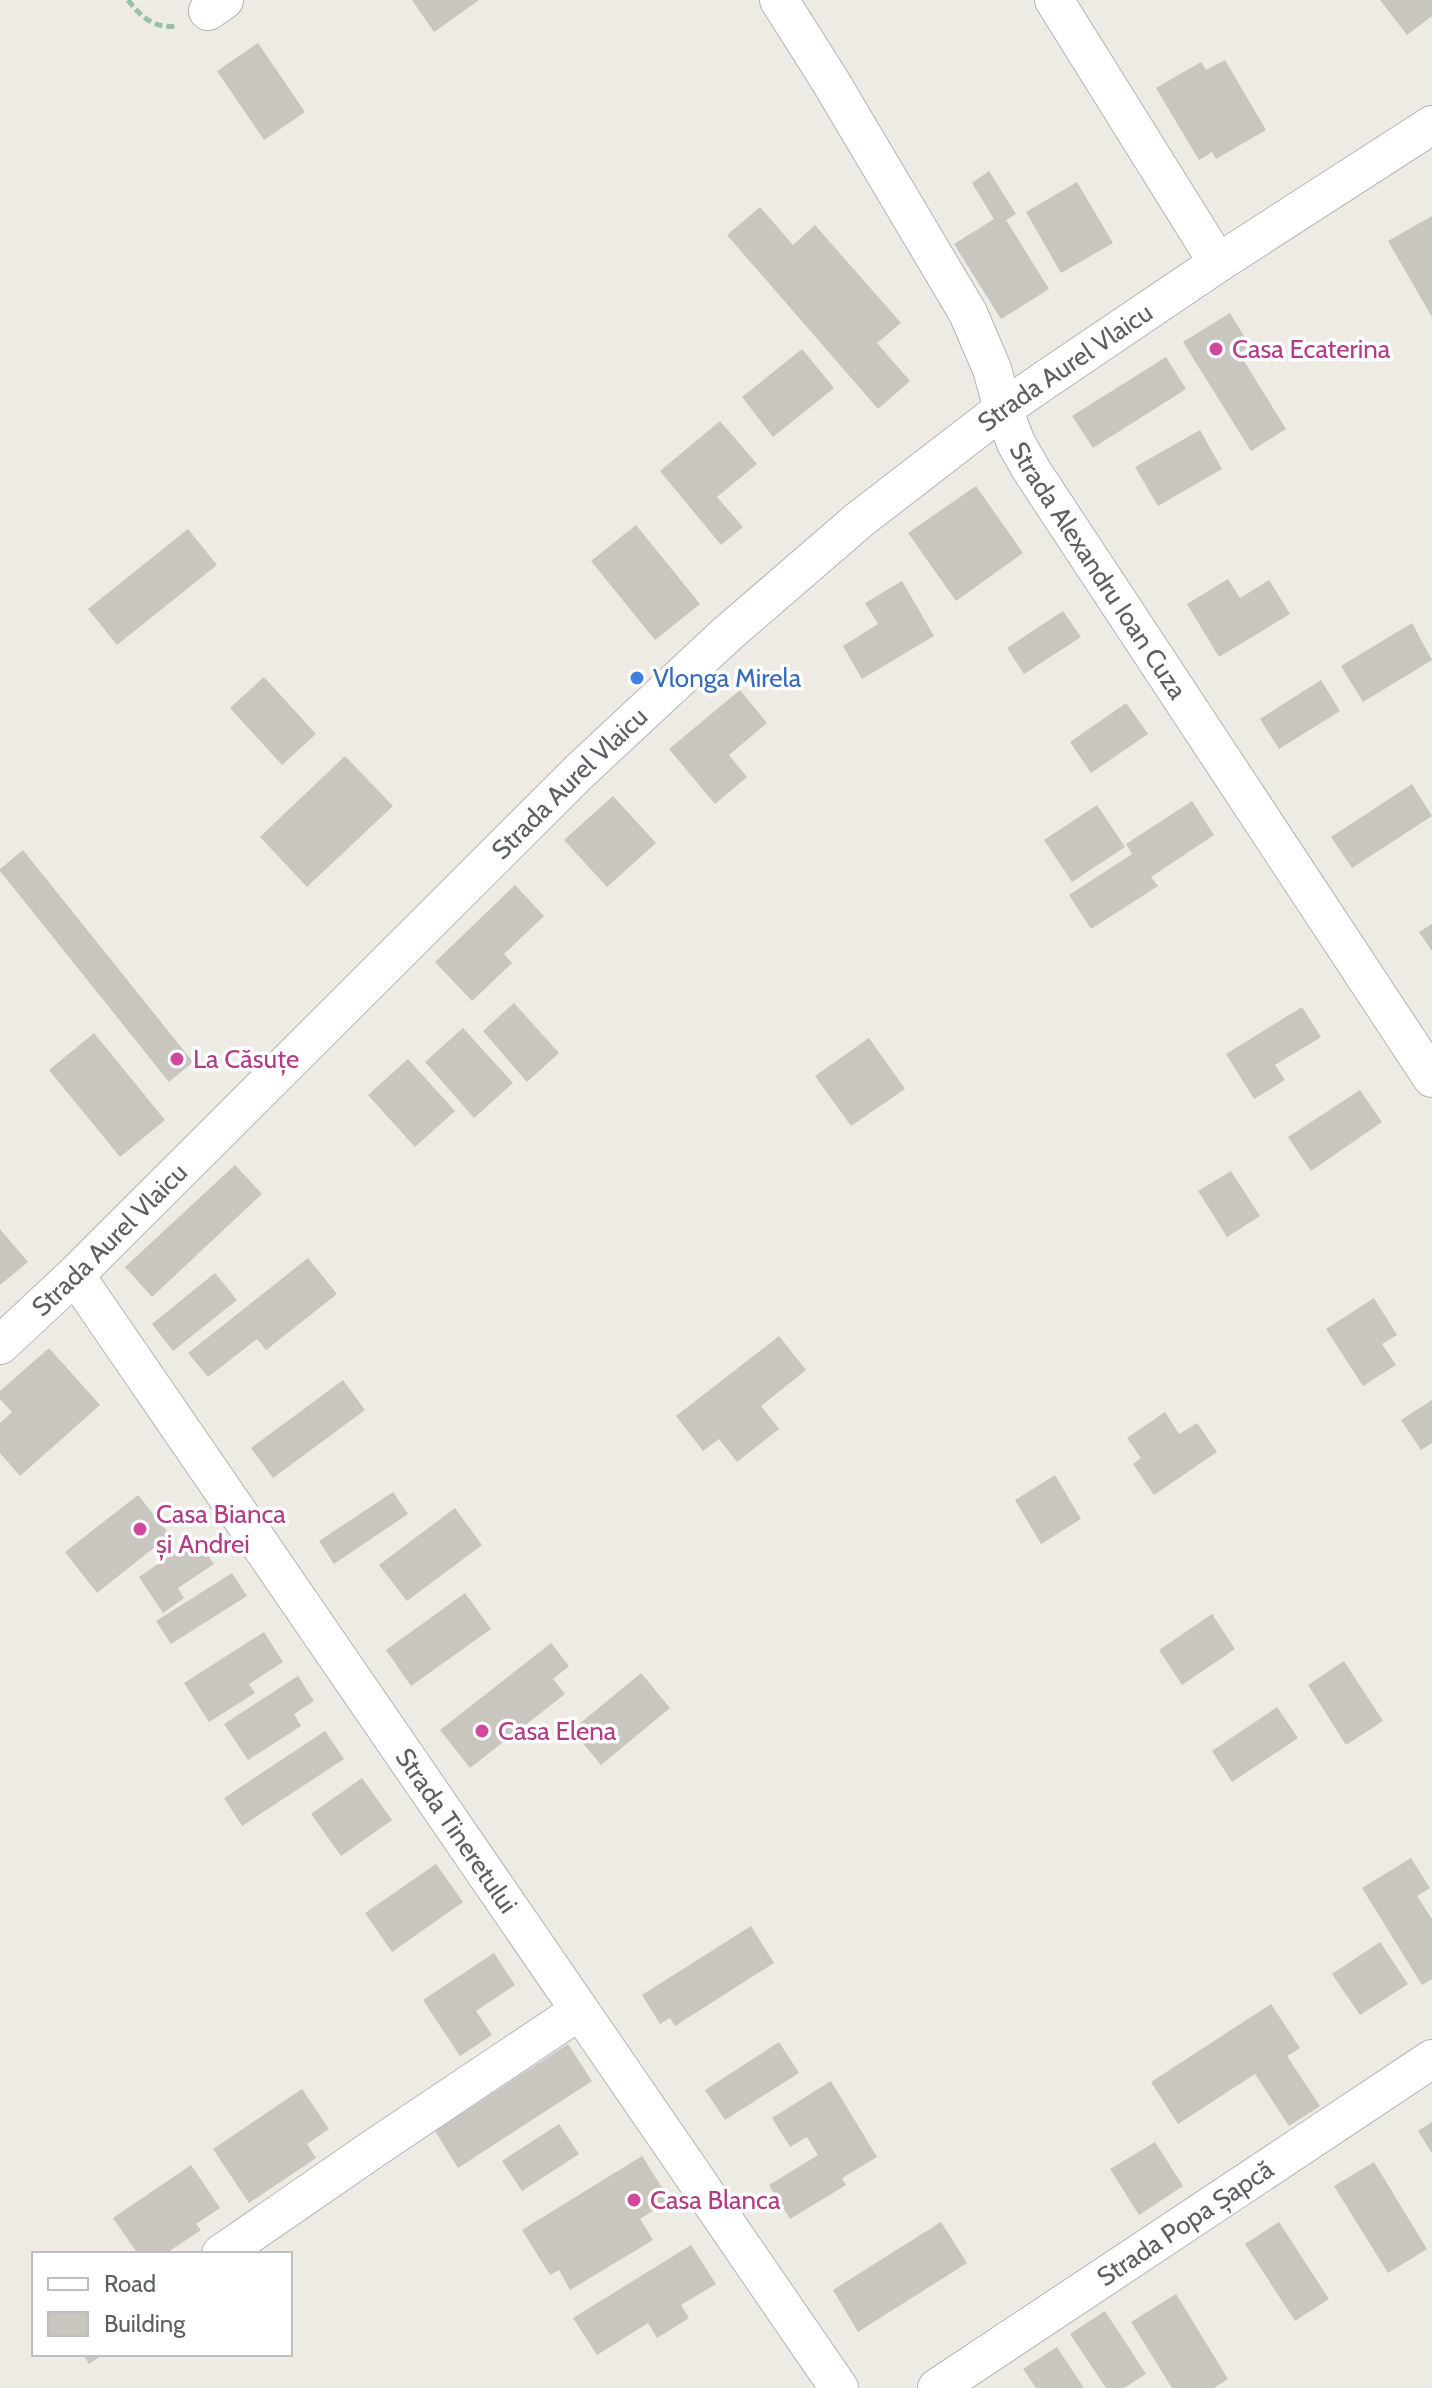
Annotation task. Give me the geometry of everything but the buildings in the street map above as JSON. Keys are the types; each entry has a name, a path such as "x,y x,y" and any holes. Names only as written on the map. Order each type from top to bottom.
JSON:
{"street":[{"name":"Strada Alexandru Ioan Cuza","path":"779,0 968,313 992,369 1016,443 1032,471 1432,1078"},
{"path":"1054,0 1218,263"},
{"name":"Strada Aurel Vlaicu","path":"0,1345 75,1275 580,771 727,634 859,520 1003,409 1218,263 1432,125"},
{"name":"Strada Tineretului","path":"75,1275 839,2388"},
{"path":"224,2252 579,2011"},
{"name":"Strada Popa Șapcă","path":"937,2388 1432,2059"}],"path":[{"path":"128,0 149,22 166,28 188,25 216,6"}],"place":[{"name":"Casa Ecaterina","path":"1216,349"},
{"name":"Vlonga Mirela","path":"637,678"},
{"name":"La Căsuțe","path":"177,1059"},
{"name":"Casa Bianca și Andrei","path":"140,1529"},
{"name":"Casa Elena","path":"482,1731"},
{"name":"Casa Blanca","path":"634,2200"}]}
